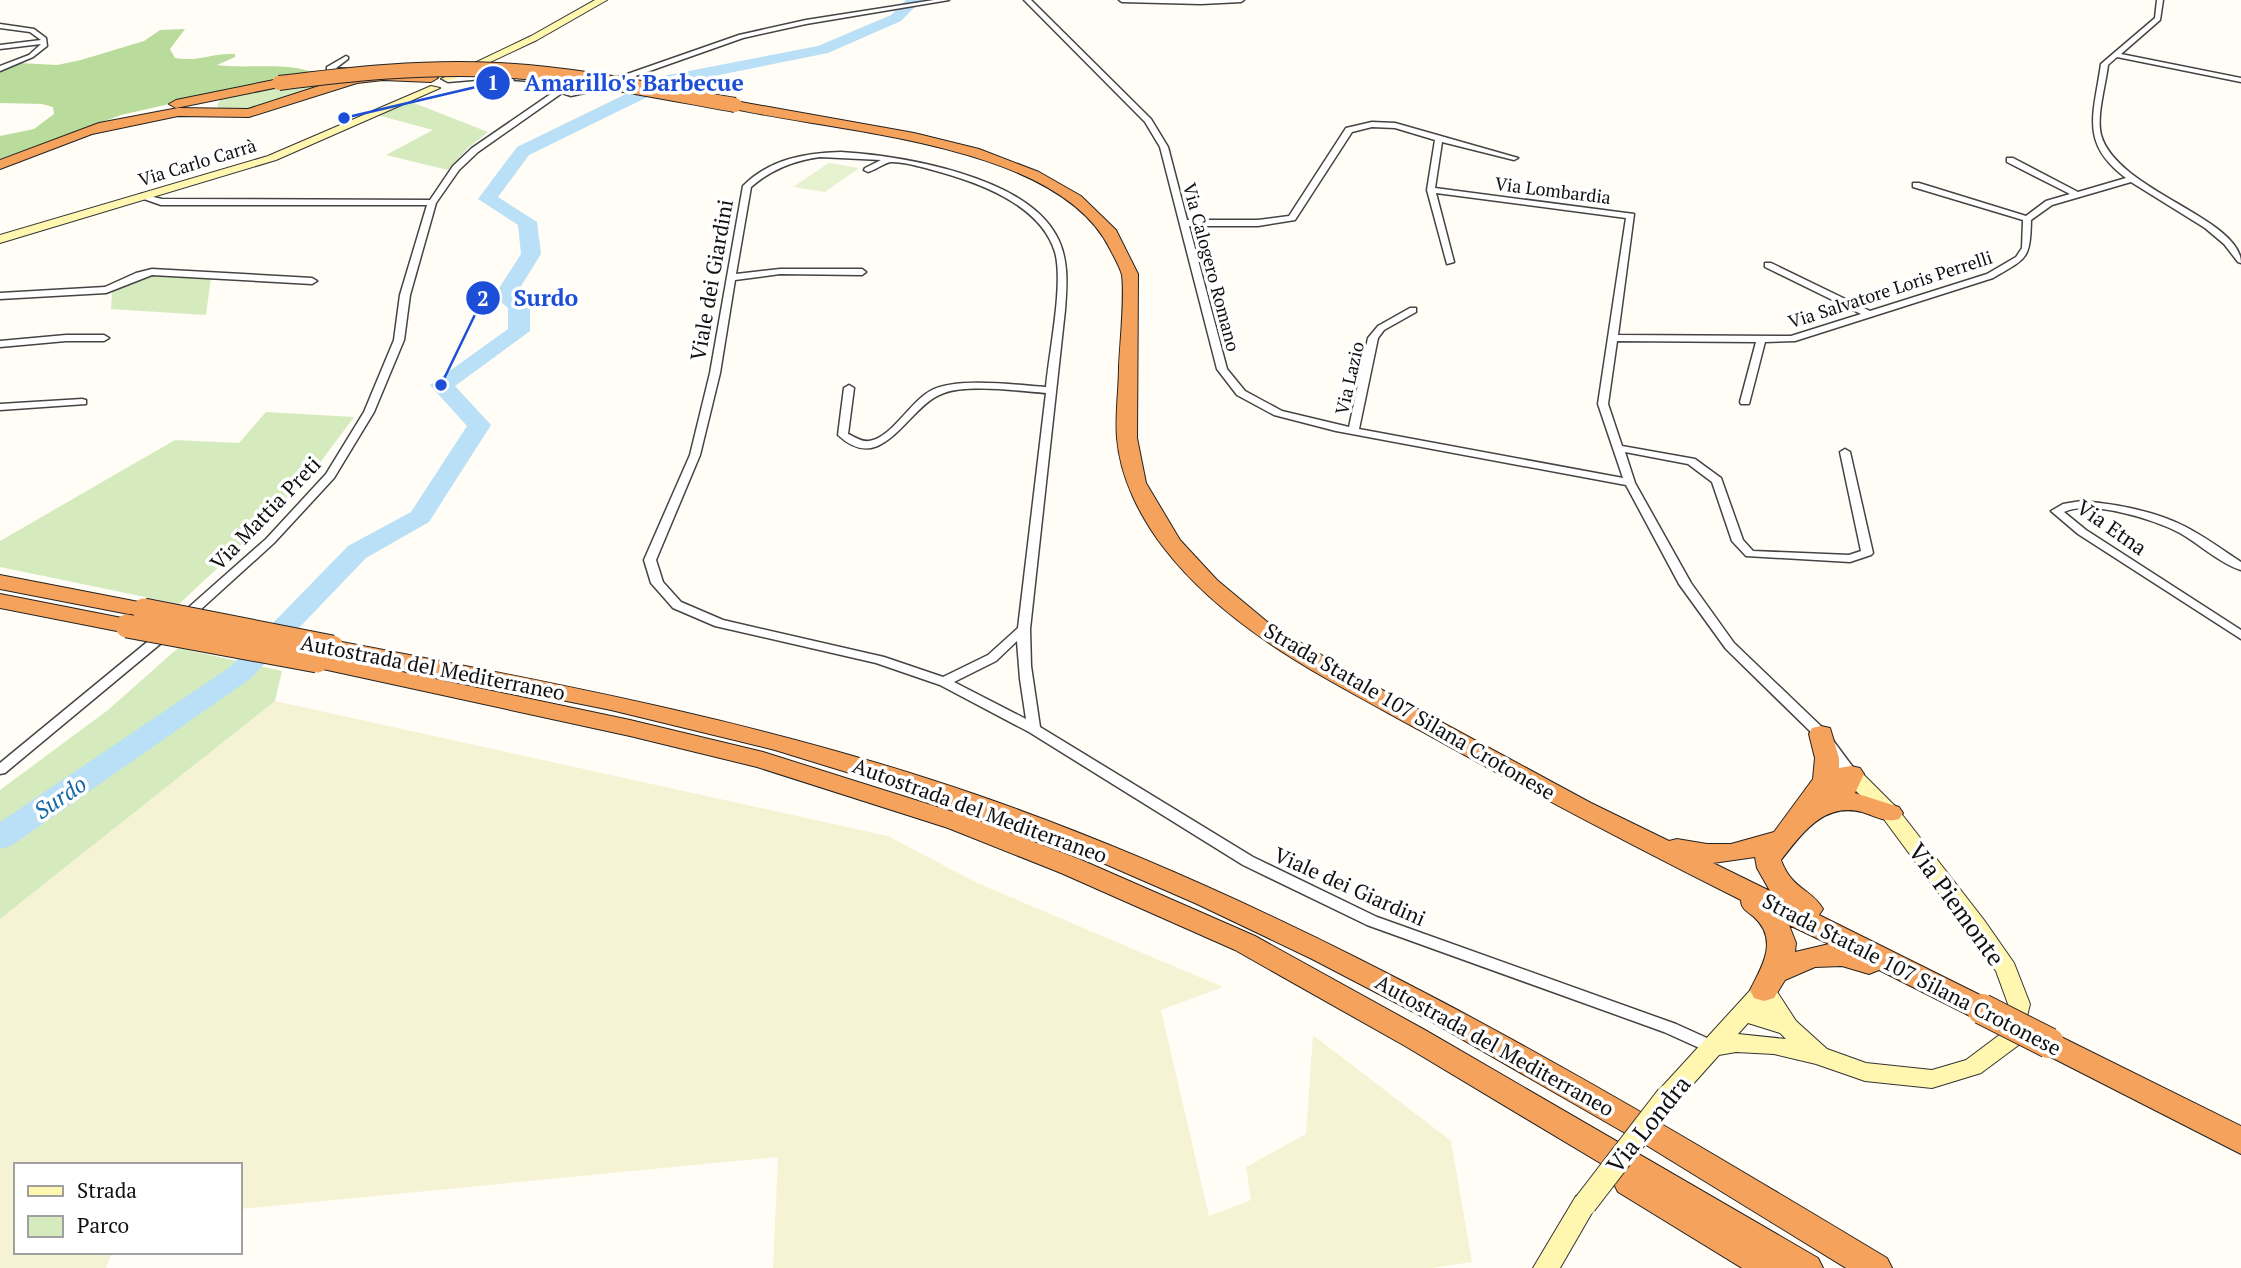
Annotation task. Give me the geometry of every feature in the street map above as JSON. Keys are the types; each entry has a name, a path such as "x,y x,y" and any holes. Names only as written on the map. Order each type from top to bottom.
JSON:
{"highway":[{"name":"Strada Statale 107 Silana Crotonese","path":"0,165 84,132 162,107 279,83 414,69 496,69 562,75 914,137 974,152 1034,175 1076,199 1110,233 1130,274 1126,438 1136,483 1171,544 1209,585 1263,630 1354,684 1582,809 1944,989 2241,1141"},
{"path":"84,132 156,115 249,113 340,83 393,76 434,82"},
{"path":"217,113 211,105 222,98 279,83"},
{"name":"Autostrada del Mediterraneo","path":"0,582 144,610 736,754 847,785 957,822 1070,866 1245,943 1415,1038 1806,1268"},
{"name":"Autostrada del Mediterraneo","path":"0,601 127,626 324,654 556,692 777,742 960,799 1085,845 1260,919 1389,984 1527,1059 1875,1268"},
{"path":"1821,734 1834,786 1846,800 1890,813"},
{"path":"1834,786 1791,829 1767,859 1773,878 1790,899 1923,971 1944,989"},
{"path":"1582,809 1665,845 1700,854 1728,856 1791,829"},
{"path":"1672,855 1767,911 1778,928 1784,949 1770,981"},
{"path":"1770,981 1818,954 1848,955 1982,1009"},
{"path":"1415,1038 1461,1080 1771,1268"}],"main road":[{"path":"434,82 534,38 602,0"},
{"path":"434,82 480,64"},
{"name":"Via Carlo Carrà","path":"397,103 434,82"},
{"name":"Via Carlo Carrà","path":"0,239 292,151 397,103 434,82"},
{"name":"Via Piemonte","path":"1712,1047 1781,1036 1818,1055 1865,1072 1932,1079 1973,1067 2012,1038 2019,1004 2006,969 1976,925 1890,813 1834,786"},
{"path":"1770,981 1781,1036"},
{"name":"Via Londra","path":"1546,1268 1585,1204 1668,1096 1770,981"},
{"path":"1743,1013 1781,1036"}],"street":[{"path":"588,86 632,74 741,36 946,0"},
{"path":"1122,0 1241,0"},
{"path":"2160,0 2158,19 2105,64 2096,134 2107,158 2132,179 2192,214 2235,250 2241,260"},
{"name":"Via Calogero Romano","path":"1030,1 1148,121 1164,147 1222,369 1241,393 1278,413 1353,431 1630,483"},
{"path":"0,26 32,30 44,42"},
{"path":"0,33 32,30"},
{"path":"0,47 44,42"},
{"path":"0,69 39,51 44,42"},
{"path":"2115,55 2241,80"},
{"path":"346,58 332,65 330,70 340,72 388,66 480,64"},
{"name":"Via Mattia Preti","path":"466,70 485,76"},
{"name":"Via Mattia Preti","path":"434,82 485,76 588,86"},
{"name":"Via Mattia Preti","path":"543,81 559,91 577,93"},
{"name":"Via Mattia Preti","path":"0,770 234,575 270,541 330,476 369,412 399,340 405,296 432,203 456,168 490,138 565,85 575,83"},
{"name":"Via Mattia Preti","path":"526,113 588,86"},
{"path":"1186,223 1258,223 1292,218 1349,130 1363,124 1404,126 1440,139 1514,158"},
{"path":"1440,139 1431,190 1450,262"},
{"name":"Viale dei Giardini","path":"1034,729 1027,688 1024,629 1051,390 1060,287 1060,254 1049,233 1030,211 999,192 958,175 889,159 822,154 787,161 760,172 747,186 715,373 695,455 650,559 657,583 677,605 719,623 880,660 944,682 1034,729 1248,861 1372,921 1670,1028 1712,1047"},
{"path":"868,170 889,159"},
{"path":"2010,160 2076,194"},
{"path":"1916,185 2027,219 2049,203 2132,179"},
{"name":"Via Lombardia","path":"1431,190 1632,216 1612,338"},
{"path":"144,197 161,202 432,203"},
{"name":"Via Salvatore Loris Perrelli","path":"1612,338 1792,338 1990,276 2008,267 2020,259 2026,248 2027,219"},
{"path":"1768,265 1869,314"},
{"path":"0,296 106,290 122,285 135,275 152,272 312,281"},
{"path":"731,278 754,272 862,272"},
{"name":"Via Lazio","path":"1353,431 1373,338 1381,328 1413,310"},
{"path":"0,344 66,338 104,338"},
{"path":"1612,338 1603,404 1630,483 1685,584 1730,646 1821,734"},
{"path":"1745,401 1761,340"},
{"path":"849,388 843,435 853,443 868,445 886,439 920,401 941,389 1051,390"},
{"path":"0,407 82,402"},
{"path":"1618,448 1691,461 1717,480 1738,541 1749,554 1850,559 1867,553 1845,452"},
{"name":"Via Etna","path":"2241,567 2164,522 2084,504 2063,505 2057,512 2112,552 2241,635"},
{"path":"944,682 992,658 1024,629"}],"shaded area":[{"path":"275,701 888,836 977,883 1223,987 1161,1010 1209,1216 1251,1200 1246,1167 1306,1134 1313,1035 1451,1141 1472,1262 1432,1268 773,1268 778,1157 242,1209 242,1163 14,1163 14,1254 111,1254 106,1268 0,1268 0,919"}],"green space":[{"path":"185,29 170,49 175,58 192,59 235,54 235,57 217,65 279,66 310,72 121,115 0,159 0,136 34,129 54,114 53,107 42,104 0,103 0,72 20,63 57,65 81,60 144,41 160,30"},
{"path":"342,78 252,110 222,111 217,105 221,99 276,86"},
{"path":"409,101 488,132 468,148 448,170 386,155 433,130 377,115"},
{"path":"829,163 859,168 825,192 793,187"},
{"path":"147,274 211,277 206,315 111,309 112,291"},
{"path":"266,412 354,417 296,495 179,604 0,567 0,541 175,440 239,443"},
{"path":"178,648 282,671 275,701 0,919 0,790 108,710"}],"waterway":[{"name":"Surdo","path":"0,838 240,673 357,552 420,517 479,425 441,385 519,331 519,306 505,296 531,254 527,222 487,199 523,151 669,80 822,50 896,18 915,0"}],"place":[{"name":"Amarillo's Barbecue","path":"344,118"},
{"name":"Surdo","path":"441,385"}]}
